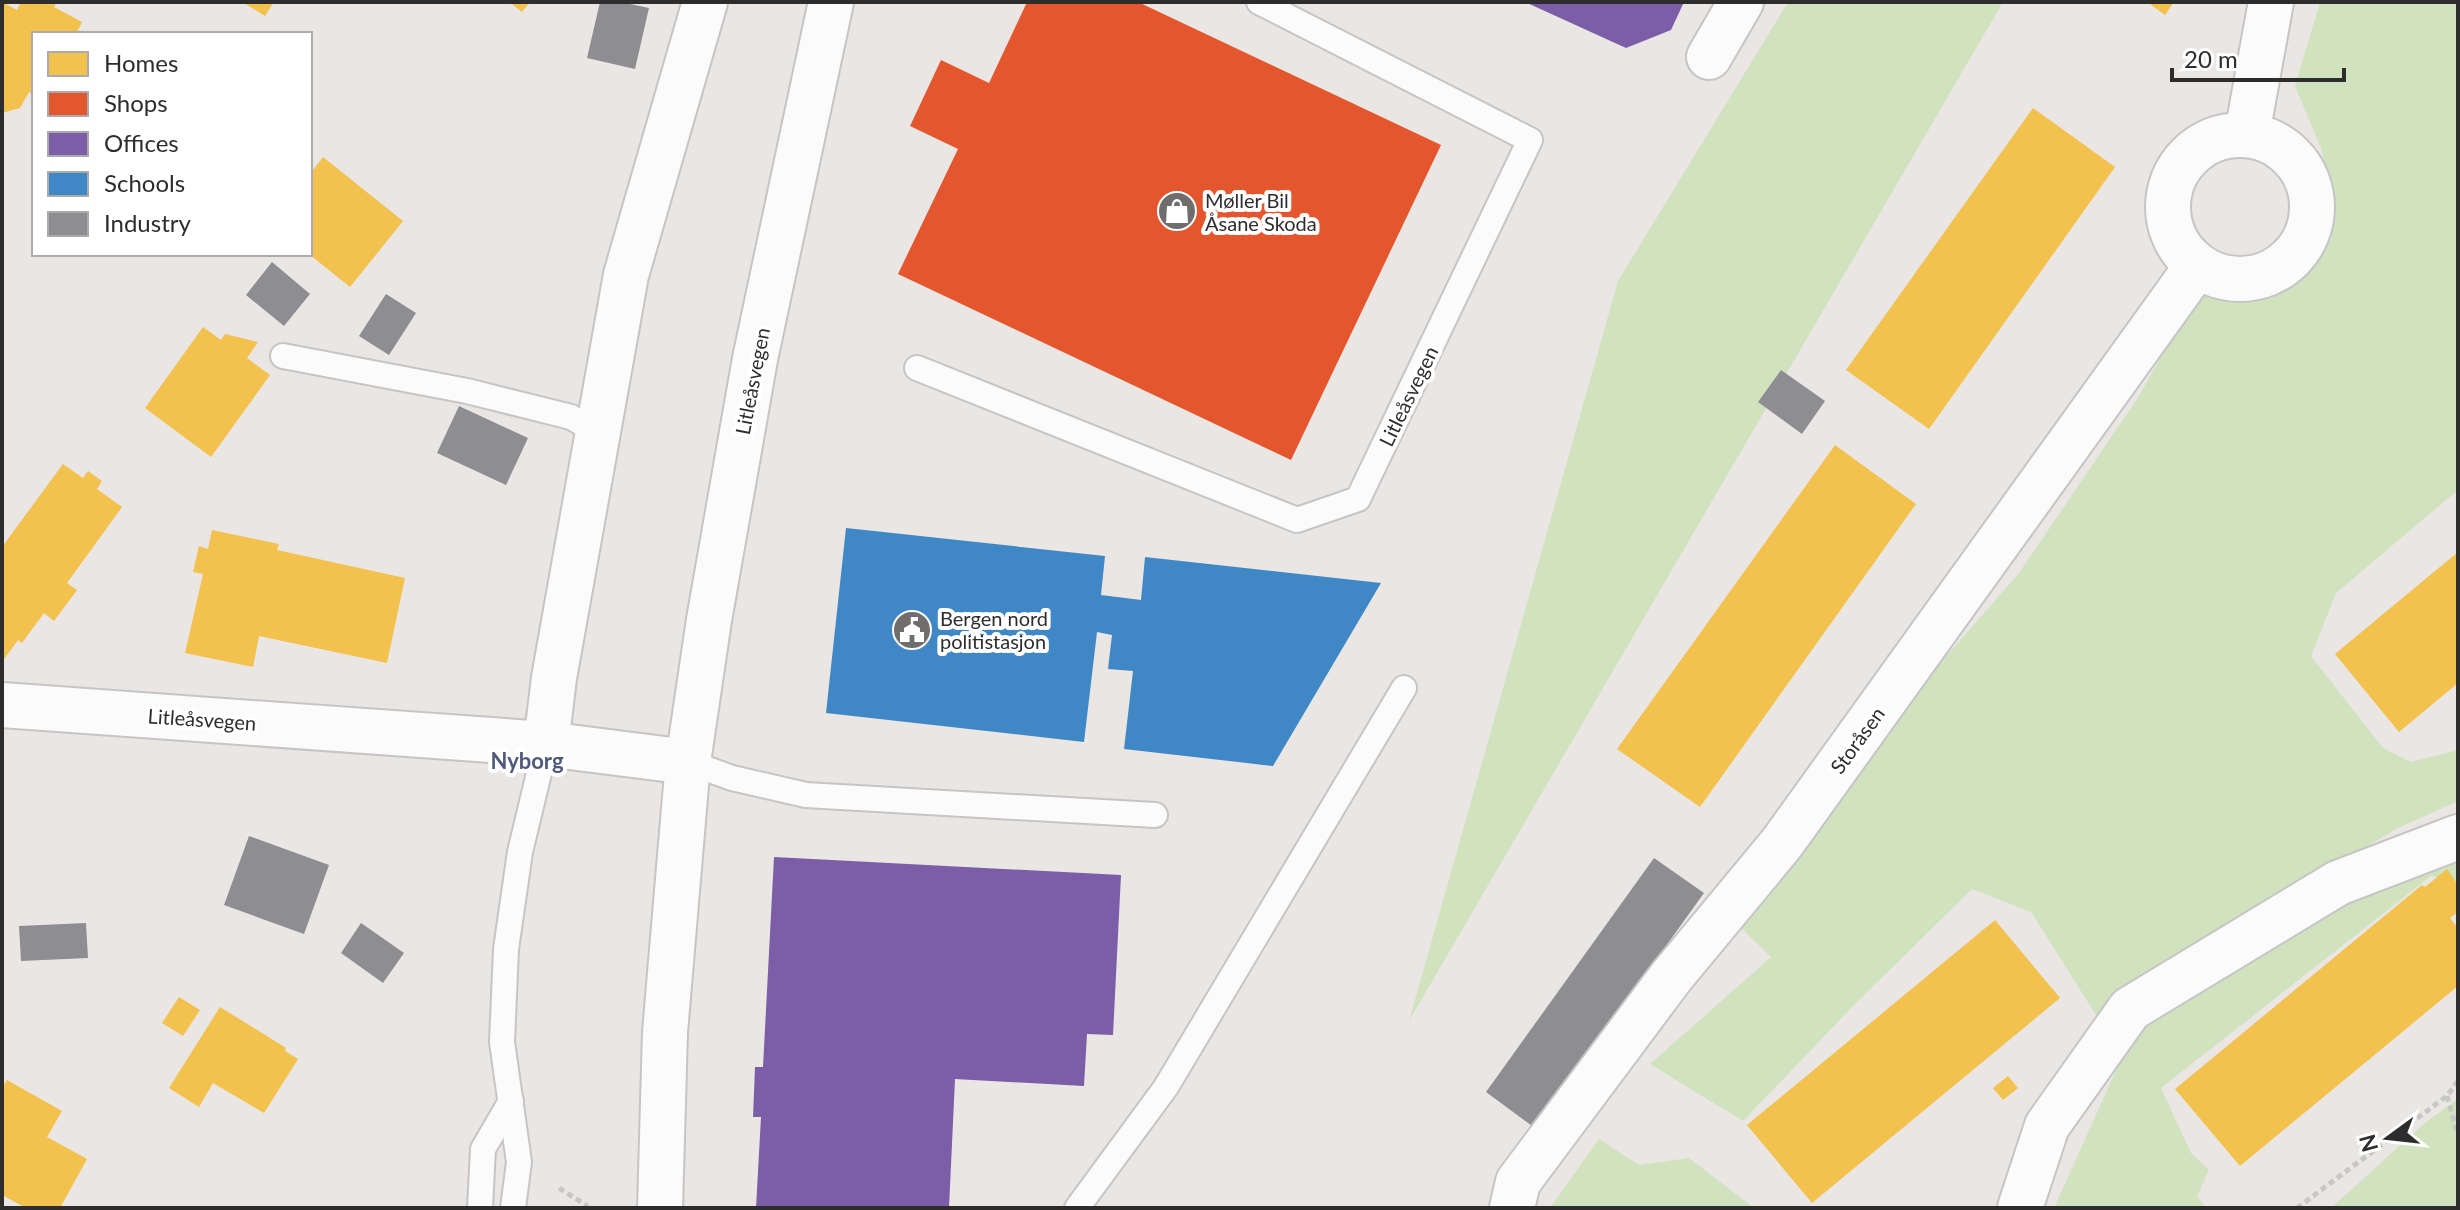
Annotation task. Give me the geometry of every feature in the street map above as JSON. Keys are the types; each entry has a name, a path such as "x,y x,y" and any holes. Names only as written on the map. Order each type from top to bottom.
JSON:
{"street":[{"path":"546,744 554,678 626,275 705,2"},
{"name":"Litleåsvegen","path":"660,1208 665,1032 688,762 709,620 755,359 831,2"},
{"path":"1709,57 1741,2"},
{"path":"2247,134 2271,2"},
{"path":"2247,134 2270,141 2290,154 2304,174 2312,197 2311,221 2302,244 2287,262 2267,275 2242,280 2219,277 2197,266 2180,249 2171,228 2167,204 2172,181 2183,161 2201,146 2224,136 2247,134"},
{"name":"Storåsen","path":"1512,1208 1518,1182 1671,977 1782,843 2197,266"},
{"name":"Litleåsvegen","path":"2,705 546,744 688,762"},
{"path":"2020,1208 2047,1126 2130,1009 2338,883 2458,837"}],"lane":[{"name":"Litleåsvegen","path":"917,368 1297,520 1358,499 1530,140 1259,2"},
{"path":"283,356 467,391 571,417 598,433"},
{"path":"1077,1208 1166,1087 1404,688"},
{"path":"513,1208 519,1162 502,1042 506,949 520,852 546,744"},
{"path":"688,762 732,778 806,795 1155,815"},
{"path":"480,1208 483,1149 511,1101"}],"path":[{"path":"2297,1208 2447,1096 2458,1081"},
{"path":"2447,1096 2458,1135"}],"green space":[{"path":"1788,2 2003,2 1409,1021 1618,281"},
{"path":"2320,2 2458,2 2458,490 2336,593 2311,656 2383,748 2411,762 2458,750 2458,801 2396,829 2118,997 2096,1015 2031,912 1972,889 1854,1005 1743,1121 1650,1064 1771,957 1737,924 1896,714 2019,573 2137,399 2201,287 2281,286 2332,239 2322,151 2295,86"},
{"path":"2452,860 2458,867 2458,887 2453,881 2431,876 2161,1088 2191,1153 2209,1170 2197,1196 2206,1208 2054,1208 2131,1037 2400,868"},
{"path":"2458,1099 2458,1208 2331,1208 2426,1122"},
{"path":"1599,1139 1639,1165 1689,1158 1754,1208 1550,1208"}],"building: Homes":[{"path":"2,2 17,10 21,2 57,2 54,7 82,22 77,32 32,32 32,94 29,92 20,108 2,113"},
{"path":"242,2 274,2 265,16"},
{"path":"509,2 530,2 522,12"},
{"path":"2147,2 2174,2 2165,15"},
{"path":"2033,108 2115,167 1929,429 1846,370"},
{"path":"323,157 403,221 350,287 311,256 312,171"},
{"path":"203,327 221,340 225,334 258,342 247,358 270,375 211,457 145,408"},
{"path":"1835,445 1916,504 1700,807 1617,749"},
{"path":"63,464 83,478 88,471 102,481 97,489 122,507 67,583 77,590 54,621 44,613 22,643 18,640 2,662 2,547"},
{"path":"212,530 279,544 277,550 405,578 387,663 259,636 253,667 185,653 203,574 193,572 199,546 208,549"},
{"path":"2458,552 2458,683 2399,732 2335,654"},
{"path":"2447,869 2458,885 2458,912 2450,918 2458,928 2458,986 2240,1166 2175,1089 2422,885 2425,887"},
{"path":"1995,920 2060,998 1812,1203 1747,1125"},
{"path":"179,997 200,1010 183,1036 162,1023"},
{"path":"220,1007 286,1048 285,1051 298,1059 264,1113 213,1083 199,1107 169,1088"},
{"path":"2008,1076 2018,1088 2003,1100 1993,1088"},
{"path":"7,1080 62,1111 47,1137 87,1159 60,1208 26,1208 2,1195 2,1088"}],"building: Shops":[{"path":"1027,2 1138,2 1441,145 1291,460 898,274 958,149 910,126 941,60 989,83"}],"building: Offices":[{"path":"1525,2 1684,2 1671,30 1626,48"},
{"path":"774,857 1121,875 1113,1035 1087,1034 1084,1086 955,1079 949,1208 756,1208 761,1117 753,1117 755,1067 763,1067"}],"building: Schools":[{"path":"846,528 1105,556 1101,595 1141,600 1145,557 1381,583 1273,766 1124,749 1133,671 1108,669 1112,635 1097,632 1084,742 826,713"}],"building: Industry":[{"path":"600,2 621,2 649,8 635,69 587,58"},
{"path":"272,262 310,294 284,326 246,295"},
{"path":"386,294 416,313 389,355 359,336"},
{"path":"1781,370 1825,401 1802,434 1758,402"},
{"path":"459,406 528,438 506,485 437,453"},
{"path":"249,836 329,865 304,934 224,905"},
{"path":"1654,858 1704,893 1535,1128 1486,1092"},
{"path":"86,923 88,958 21,961 19,926"},
{"path":"361,923 404,953 383,983 341,953"}],"place":[{"name":"Møller Bil Åsane Skoda","path":"1177,211"},
{"name":"Bergen nord politistasjon","path":"912,630"}],"district":[{"name":"Nyborg","path":"527,760"}]}
